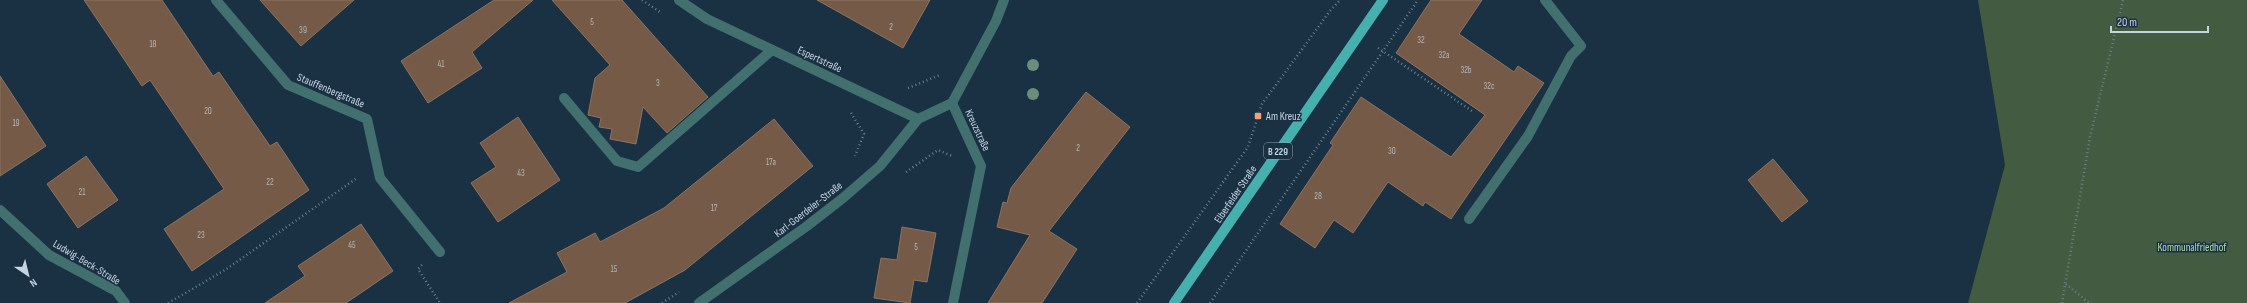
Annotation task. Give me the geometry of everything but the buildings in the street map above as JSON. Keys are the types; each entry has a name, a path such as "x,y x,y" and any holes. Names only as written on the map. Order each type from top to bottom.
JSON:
{"main road":[{"name":"Elberfelder Straße","path":"1174,303 1383,0"}],"street":[{"name":"Stauffenbergstraße","path":"216,0 288,85 367,119 380,178 440,252"},
{"name":"Espertstraße","path":"679,0 707,19 918,119"},
{"name":"Kreuzstraße","path":"952,303 981,166 952,102 996,21 1004,0"},
{"path":"1469,219 1528,136 1571,56 1581,46 1545,0"},
{"path":"564,98 617,161 638,167 772,50"},
{"path":"918,119 952,102"},
{"name":"Karl-Goerdeler-Straße","path":"699,303 807,226 854,189 880,166 918,119"},
{"name":"Ludwig-Beck-Straße","path":"0,210 49,255 116,291 125,303"}],"path":[{"path":"642,0 665,16"},
{"path":"1137,303 1248,147 1262,104 1330,10 1340,0"},
{"path":"1210,303 1418,0"},
{"path":"2062,303 2090,137 2123,0"},
{"path":"1359,35 1472,111"},
{"path":"849,110 864,134 853,160"},
{"path":"905,173 938,150 956,158"},
{"path":"168,303 225,270 358,177"},
{"path":"440,252 418,269 440,303"},
{"path":"2066,284 2090,303"},
{"path":"662,303 681,291"}],"green space":[{"name":"Kommunalfriedhof","path":"1978,0 2247,0 2247,303 1968,303 2005,165"}],"place":[{"name":"Am Kreuz","path":"1258,116"}]}
